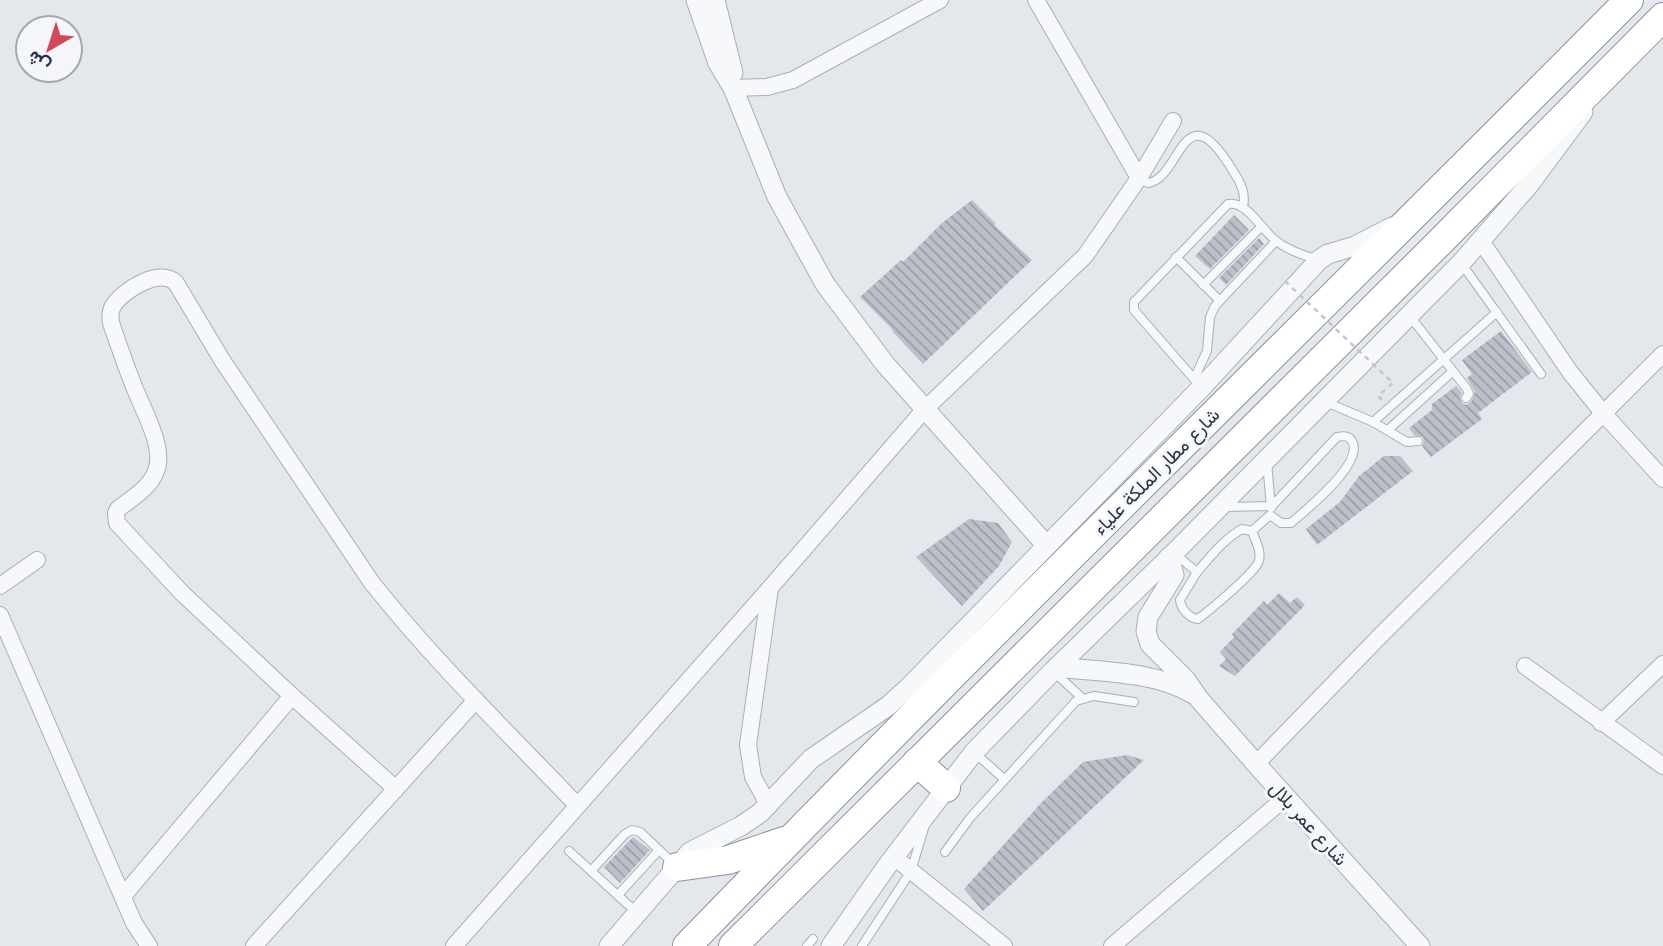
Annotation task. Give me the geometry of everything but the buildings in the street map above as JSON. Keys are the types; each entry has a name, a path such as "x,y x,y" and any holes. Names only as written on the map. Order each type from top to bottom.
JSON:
{"highway":[{"name":"شارع مطار الملكة علياء","path":"687,946 790,839 916,697 1122,487 1415,216 1629,0"},
{"name":"شارع مطار الملكة علياء","path":"733,946 1663,17"},
{"path":"917,762 938,798"},
{"path":"668,858 728,860 790,839"}],"street":[{"path":"696,0 718,63 733,88 777,197 825,284 877,355 1046,545"},
{"path":"715,0 733,73 733,88"},
{"path":"733,88 767,86 793,80 940,0"},
{"path":"1036,0 1139,178"},
{"path":"817,944 890,862 974,752 1481,241 1556,150 1608,73"},
{"path":"454,946 925,409 1076,266 1139,178 1173,121"},
{"path":"609,946 638,913 668,858 741,826 769,806 811,759 888,706 916,697 1046,545 1122,487 1198,383 1319,260 1328,254 1355,246 1415,216"},
{"path":"1481,241 1539,329 1603,413 1663,479"},
{"path":"396,789 182,593 117,523 118,509 151,481 159,462 153,434 132,383 110,315 120,299 157,276 171,277 176,283 222,360 393,610 577,805"},
{"path":"1256,764 1388,627 1663,354"},
{"name":"شارع عمر بلال","path":"1172,555 1174,575 1148,617 1148,637 1154,649 1186,680 1199,699 1256,764 1420,946"},
{"path":"0,586 37,560"},
{"path":"769,806 753,778 748,745 770,588"},
{"path":"0,615 134,923 149,946"},
{"path":"1601,723 1663,664"},
{"path":"1525,666 1663,766"},
{"name":"شارع عمر بلال","path":"1055,669 1158,679 1180,687 1199,699"},
{"path":"123,895 292,696"},
{"path":"254,946 476,700"},
{"path":"1112,946 1286,797"},
{"path":"890,862 1004,946"},
{"path":"909,876 995,946"}],"lane":[{"path":"1139,178 1148,183 1159,179 1184,143 1192,137 1202,137 1210,141 1233,170 1243,190 1243,207"},
{"path":"1198,383 1133,306 1228,204 1243,207 1276,241 1302,255 1319,260"},
{"path":"1203,285 1261,227"},
{"path":"1198,383 1207,351 1210,317 1219,300 1276,241"},
{"path":"1176,257 1219,300"},
{"path":"1461,262 1541,374"},
{"path":"1373,422 1497,313"},
{"path":"1409,315 1468,391 1466,398"},
{"path":"1388,430 1452,372"},
{"path":"1323,401 1373,422 1407,442 1418,441"},
{"path":"1252,531 1271,510 1337,437 1350,438 1354,444 1353,458 1325,493 1291,523 1280,523 1271,510 1267,458"},
{"path":"1218,509 1245,505 1271,510"},
{"path":"1242,529 1252,531 1259,550 1258,563 1198,620 1191,617 1182,608 1180,600 1197,572 1219,546 1234,534 1242,529"},
{"path":"1172,555 1197,572"},
{"path":"1055,669 1082,698"},
{"path":"945,852 960,828 1070,706 1082,698 1094,696 1134,702"},
{"path":"974,752 1004,779"},
{"path":"862,946 909,876 938,798"},
{"path":"591,871 625,834 632,830 640,832 668,858 618,895"},
{"path":"569,851 638,913"}],"path":[{"path":"1285,281 1393,383 1378,396 1388,407"}]}
